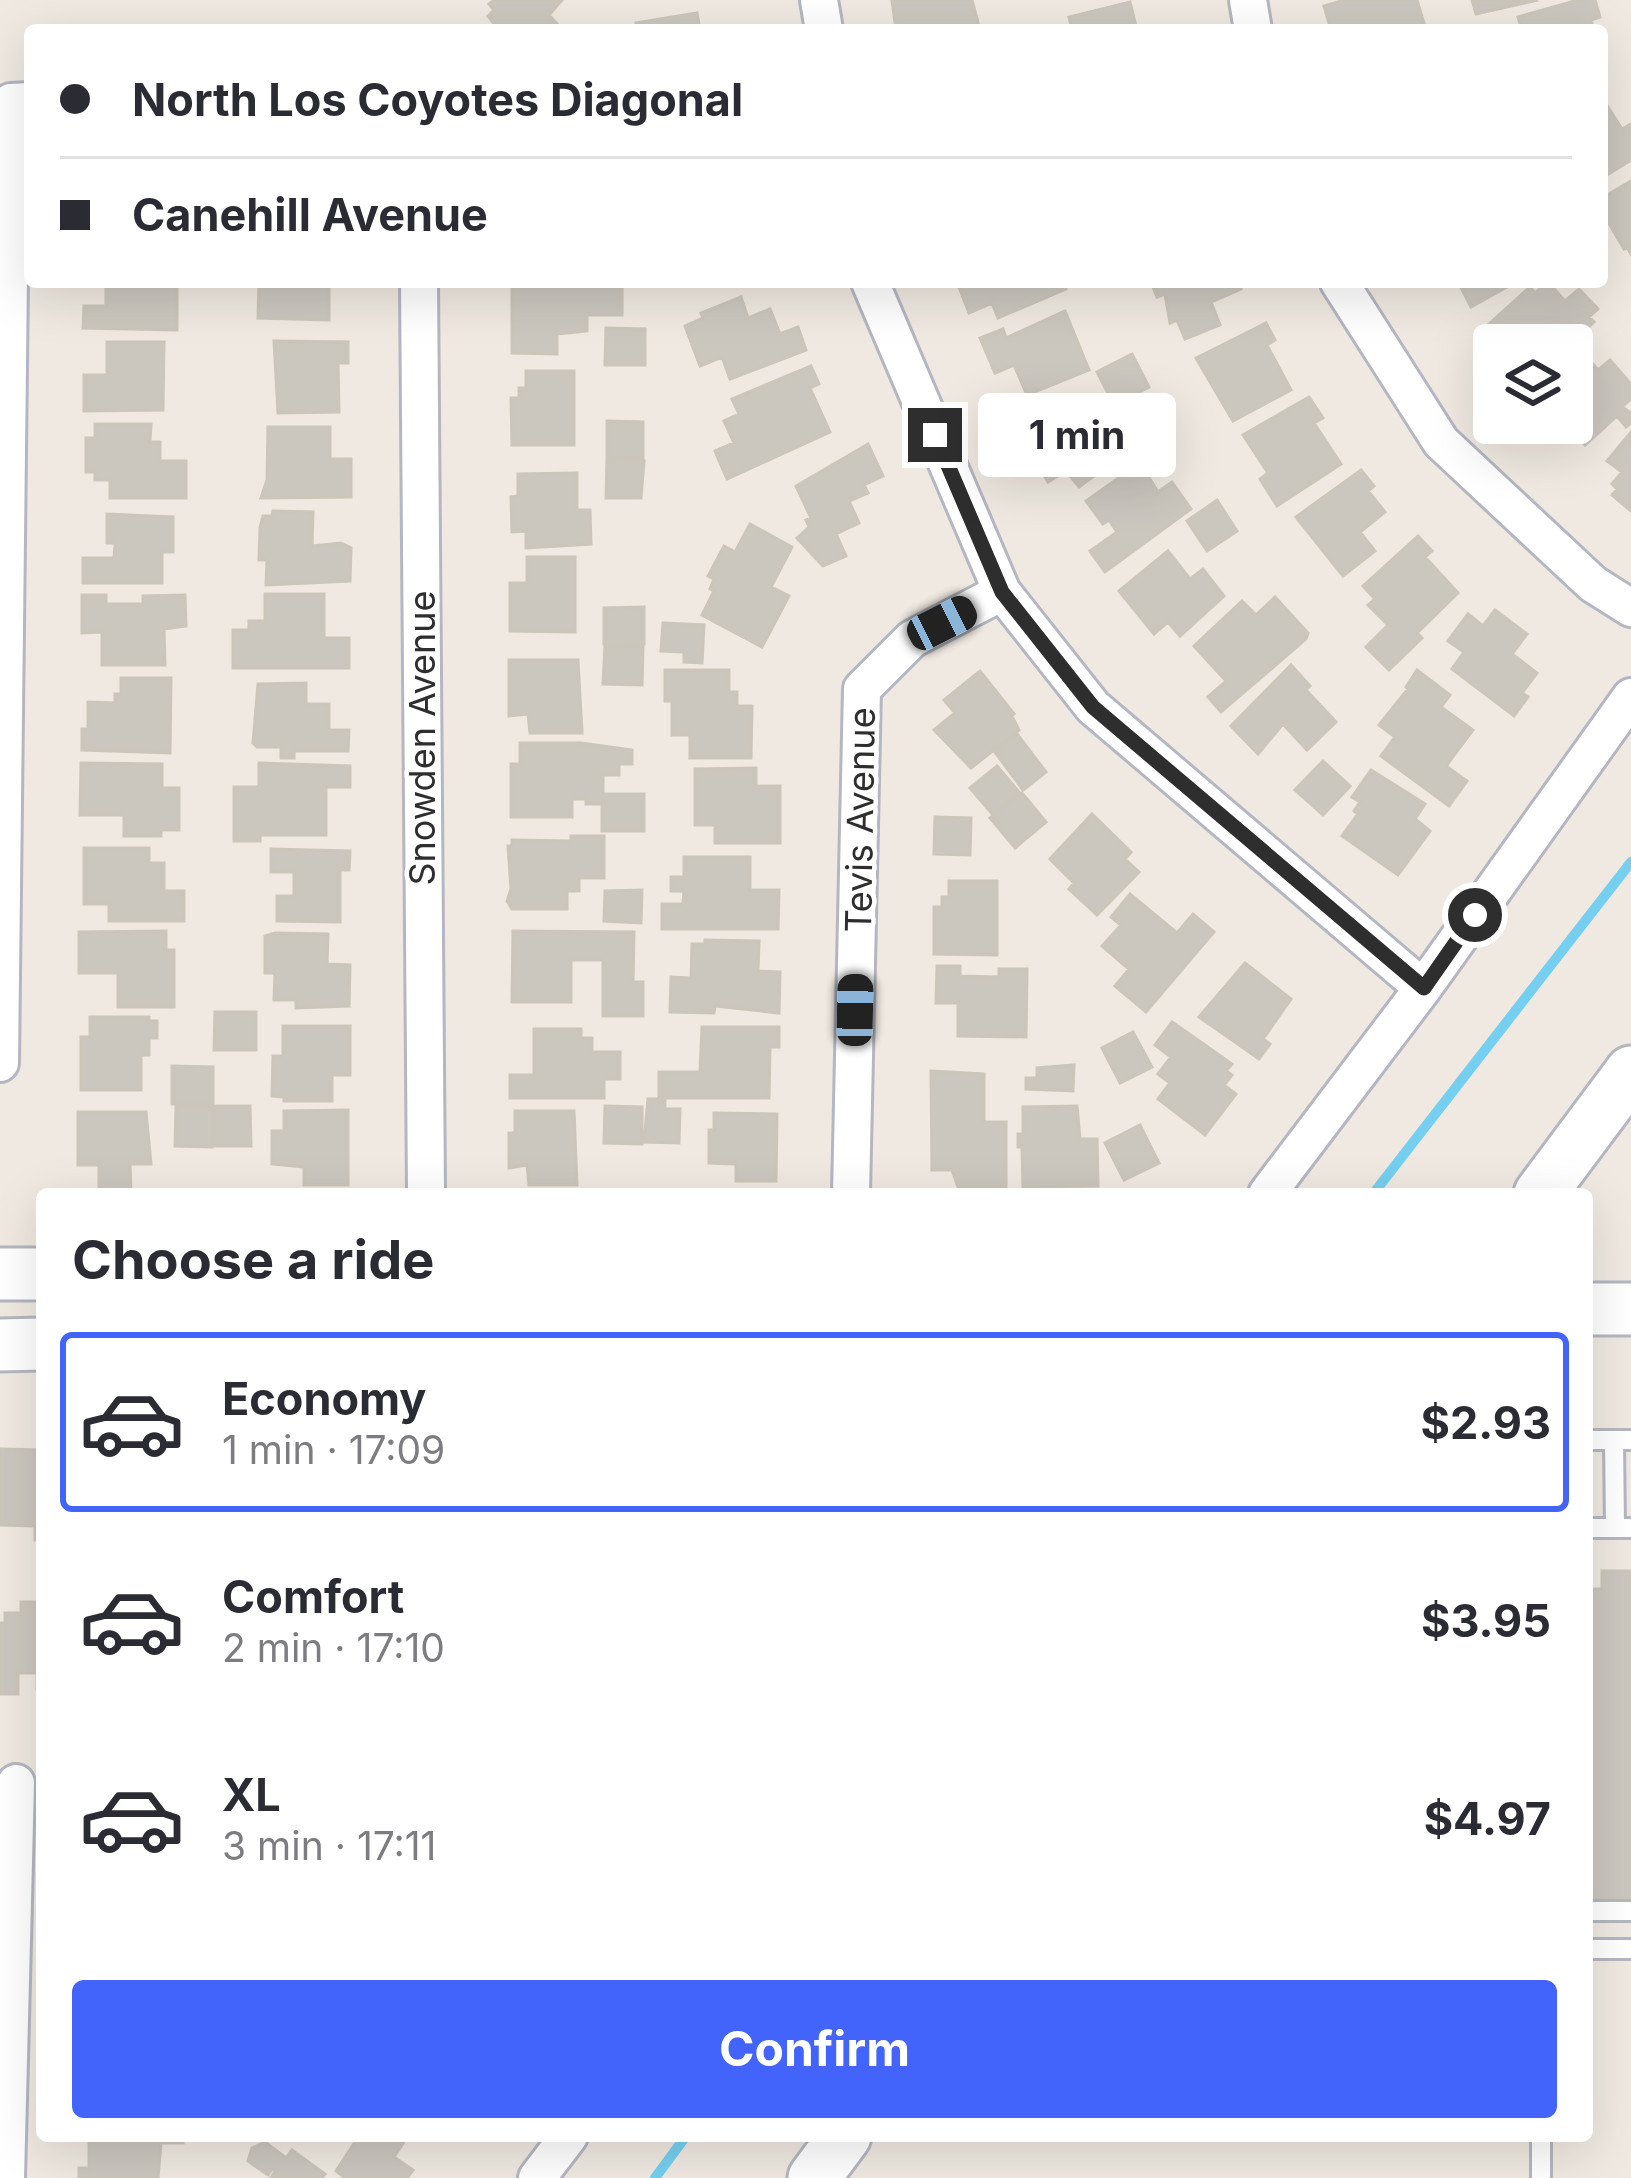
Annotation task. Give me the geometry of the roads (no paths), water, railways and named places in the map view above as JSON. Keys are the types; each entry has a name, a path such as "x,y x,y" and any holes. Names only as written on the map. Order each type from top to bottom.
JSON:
{"main road":[{"path":"1544,1188 1631,1072"},
{"path":"0,1274 36,1274"},
{"path":"1593,1309 1631,1309"},
{"path":"0,1345 36,1344"},
{"path":"814,2178 841,2142"}],"street":[{"path":"0,1064 10,102 24,101"},
{"name":"Snowden Avenue","path":"419,288 426,1188"},
{"path":"873,288 1002,592 1093,707 1424,988"},
{"path":"1343,288 1441,442 1593,584 1631,608"},
{"name":"Tevis Avenue","path":"851,1188 862,689 912,639 1002,592"},
{"path":"1272,1188 1424,988 1631,697"},
{"path":"6,2178 19,1783"},
{"path":"537,2178 564,2142"}],"lane":[{"path":"1623,1440 1623,1528"},
{"path":"1593,1911 1631,1911"},
{"path":"1593,1949 1631,1949"},
{"path":"1541,2142 1541,2178"}],"waterway":[{"path":"1378,1188 1631,862"},
{"path":"655,2178 682,2142"}]}
